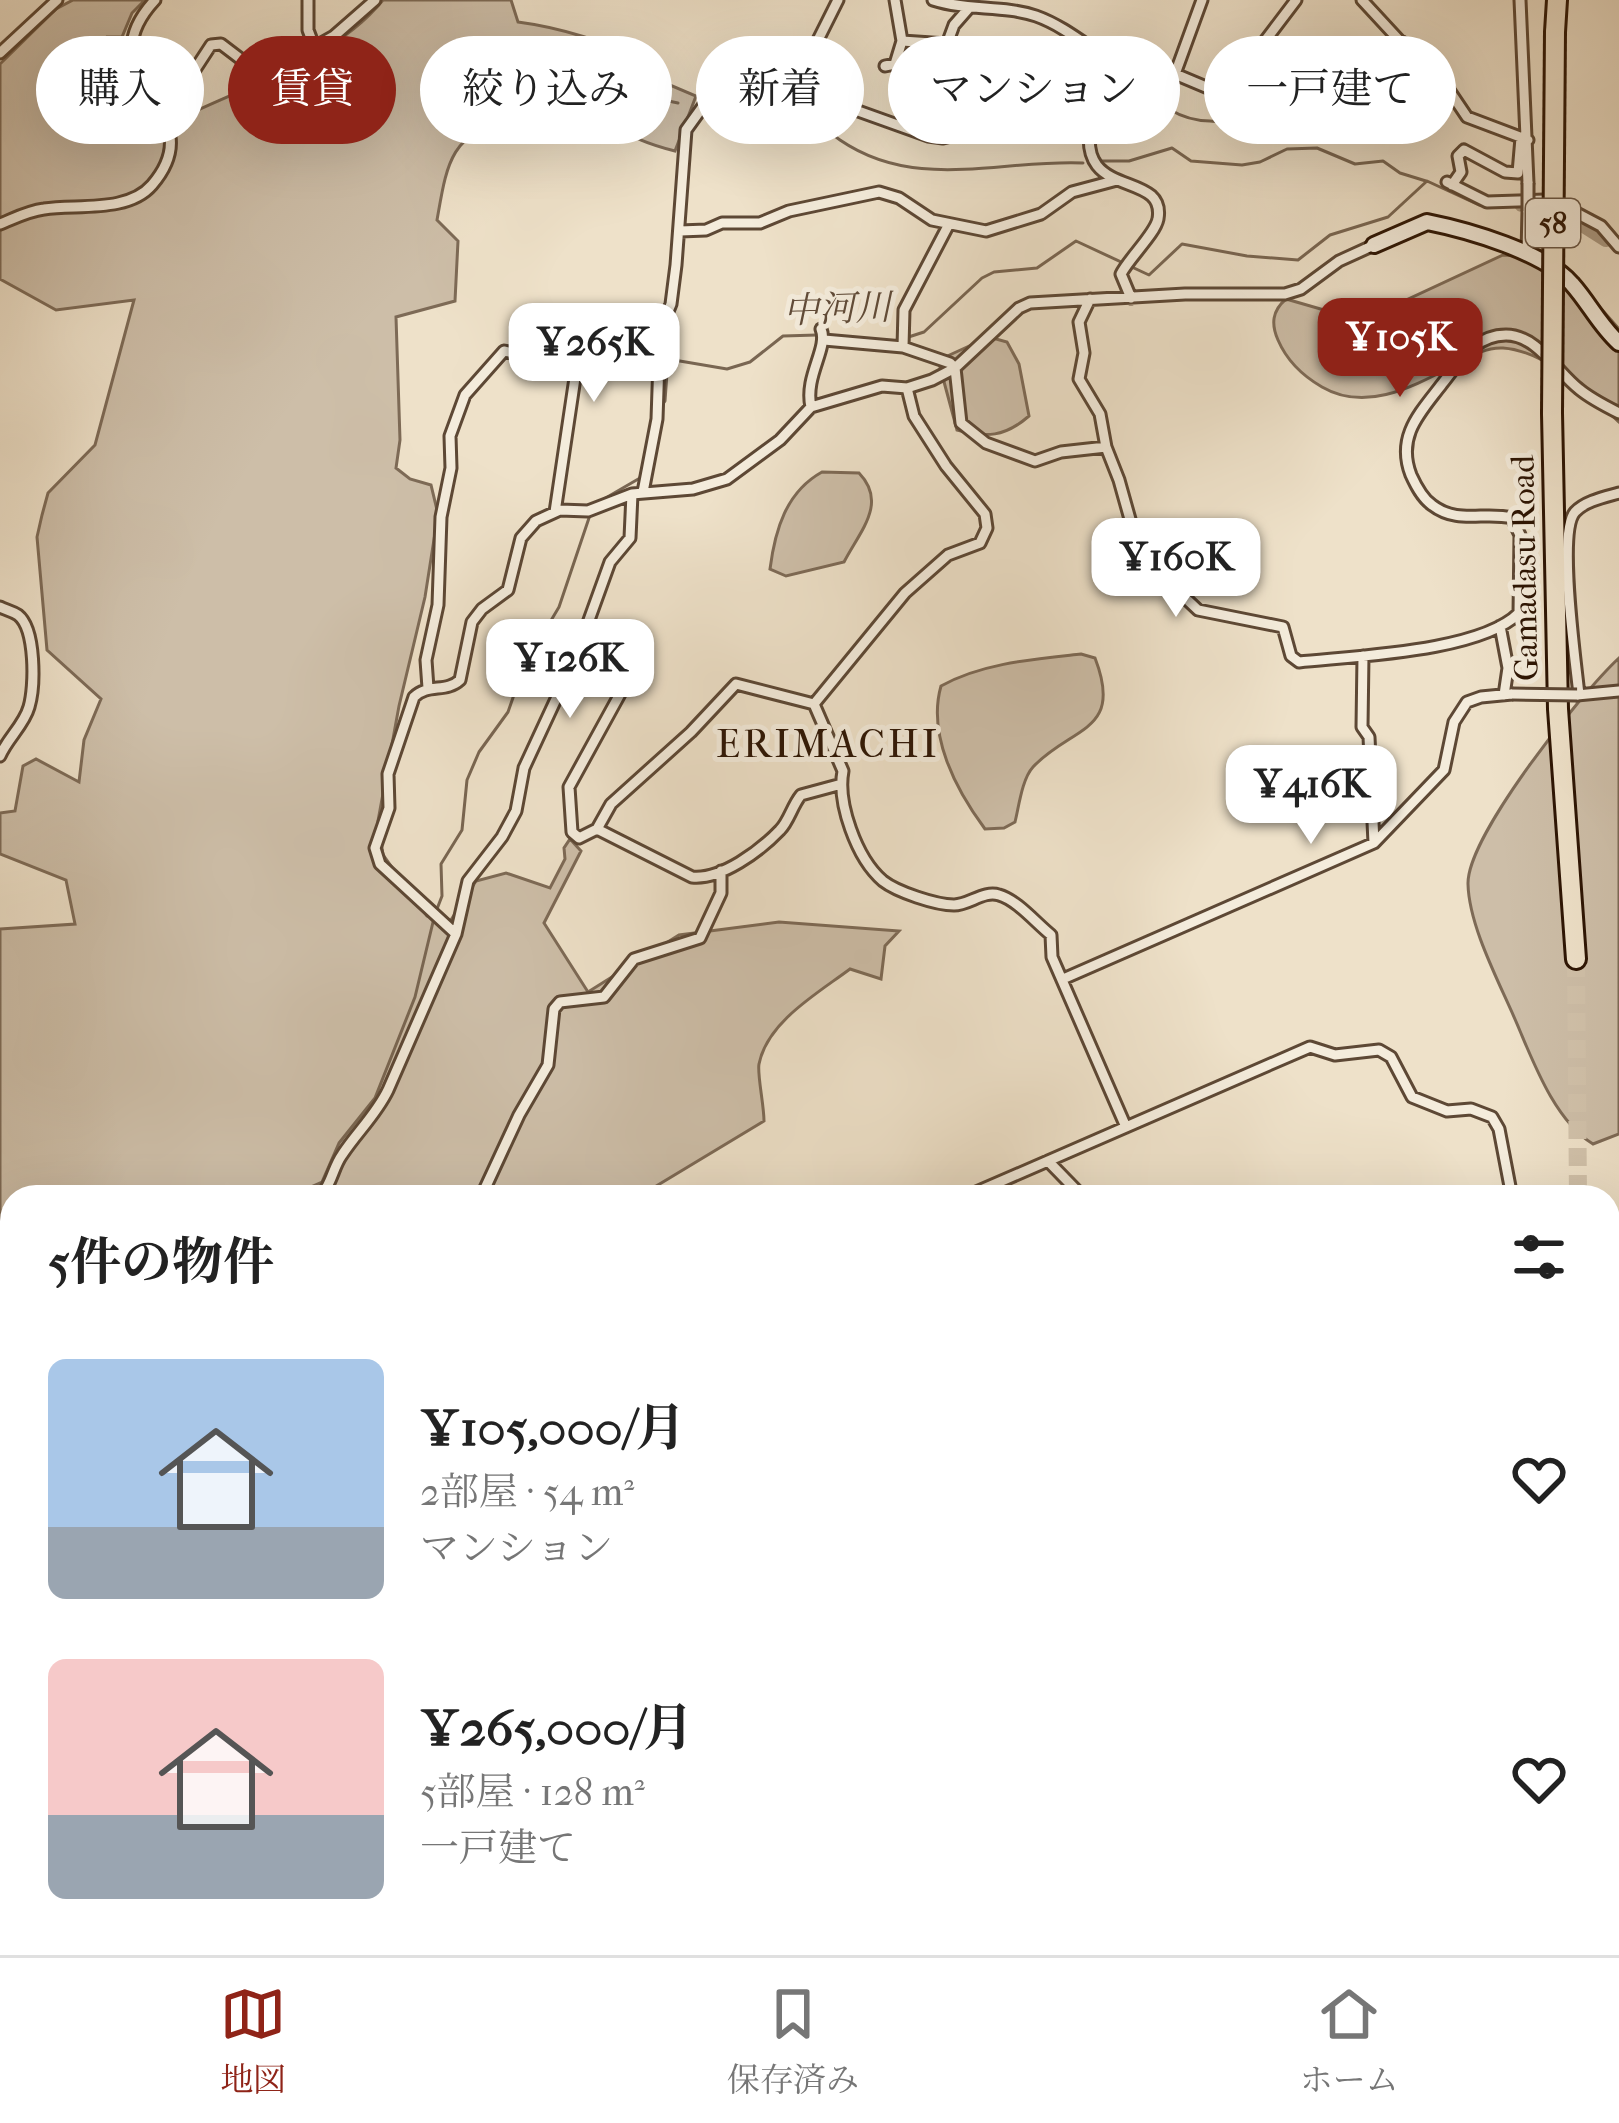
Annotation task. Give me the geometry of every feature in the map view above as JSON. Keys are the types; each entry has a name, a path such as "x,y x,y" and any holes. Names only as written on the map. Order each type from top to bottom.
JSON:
{"highway":[{"name":"Gamadasu Road","path":"1556,0 1554,615 1576,959"}],"street":[{"path":"0,53 57,0"},
{"path":"132,36 139,18 155,0"},
{"path":"308,0 310,36"},
{"path":"331,36 375,0"},
{"path":"818,36 838,0"},
{"path":"896,0 901,36"},
{"path":"933,0 968,9 1020,13 1070,36"},
{"path":"1020,13 1021,0"},
{"path":"1180,60 1202,0"},
{"path":"1180,76 1232,98 1249,62 1296,0"},
{"path":"1362,0 1399,40 1427,59 1468,117 1524,139"},
{"path":"1520,0 1527,254"},
{"path":"950,36 968,9"},
{"path":"204,58 214,43 228,50"},
{"path":"329,1185 340,1158 382,1102 456,934 468,881 516,812 524,768 576,656 610,562 629,538 658,411 660,331 670,304 680,231 683,138 696,114"},
{"path":"1524,139 1518,173 1504,172 1464,149 1458,154 1461,172 1449,184 1486,202 1544,200 1565,207 1600,226 1614,246"},
{"path":"0,224 44,209 119,203 146,191 155,181 169,144"},
{"path":"1089,144 1094,165 1151,194 1159,214 1155,227 1122,270 1121,279 1131,298"},
{"path":"680,231 765,222 788,211 880,192 899,198 925,217 986,231 1041,214 1072,192 1117,180"},
{"path":"456,934 384,871 375,848 388,815 386,784 412,701 428,688 451,686 460,680 472,622 508,590 526,530 555,512 588,511 637,493 693,489 727,478 780,440 811,407 882,386 907,388 955,368 1018,308 1040,301 1285,294 1301,289 1339,261 1426,222 1527,254 1557,270 1619,343"},
{"path":"903,343 904,310 950,224"},
{"path":"1090,299 1079,322 1084,353 1079,379 1100,414 1135,537 1161,574 1198,610 1283,627 1291,656 1299,662 1445,645 1500,626 1519,613 1517,524 1502,515 1461,518 1434,507 1423,497 1407,461 1414,420 1463,355 1482,341 1504,335 1534,346 1578,389 1619,413"},
{"path":"555,512 582,331 660,331"},
{"path":"811,407 810,375 824,336 903,343 955,368 961,423 986,443 1035,460 1106,448"},
{"path":"428,688 426,660 438,605 450,436 461,404 504,351 575,366"},
{"path":"814,704 905,593 948,555 980,543 987,528 985,514 914,416 907,388"},
{"path":"1578,695 1569,524 1580,507 1619,493"},
{"path":"0,607 18,615 32,642 28,710 0,756"},
{"path":"1500,626 1508,694"},
{"path":"576,656 620,694 569,787 574,835 584,838 597,829 611,804 676,747 736,684 814,704"},
{"path":"1363,656 1362,727 1369,737 1374,843"},
{"path":"1063,979 1374,843 1444,770 1460,711 1474,699 1619,691"},
{"path":"814,704 843,771 838,784 851,826 866,858 884,881 956,905 989,894 1002,896 1051,935 1052,957 1126,1127"},
{"path":"597,829 692,877 706,878 782,829 798,797 838,784"},
{"path":"487,1185 548,1064 554,1009 560,1002 604,997 634,959 700,938 721,892 721,871"},
{"path":"993,1185 1306,1048 1335,1055 1378,1051 1390,1058 1412,1097 1447,1111 1471,1109 1492,1117 1499,1129 1510,1185"},
{"path":"1048,1161 1071,1185"}],"shaded area":[{"path":"73,0 145,0 132,13 122,36 36,36 36,144 204,144 204,108 228,97 228,144 396,144 396,36 344,36 383,0 511,0 518,22 583,36 420,36 420,144 462,144 448,169 437,220 458,241 455,301 396,317 400,440 396,468 410,479 431,485 438,514 378,821 383,855 427,916 449,923 476,881 506,873 550,888 570,839 581,851 544,923 588,992 679,935 779,922 899,931 885,946 881,979 850,969 795,1010 772,1035 759,1064 764,1121 658,1185 0,1185 0,929 75,924 66,880 0,854 0,813 15,811 23,766 36,759 79,782 84,740 101,699 47,650 37,537 48,493 95,445 134,300 56,310 0,279 0,64 56,9"},
{"path":"672,86 696,96 675,151 654,144 672,144"},
{"path":"1503,255 1534,257 1589,295 1619,329 1619,422 1551,365 1520,351 1489,349 1404,389 1355,397 1308,378 1291,361 1276,334 1275,313 1286,299 1355,319 1378,313"},
{"path":"989,337 1007,342 1019,364 1029,416 995,434 957,430 940,367 943,358"},
{"path":"822,472 859,473 871,495 863,528 844,562 786,576 770,569 784,513 799,490"},
{"path":"1081,654 1095,658 1102,683 1098,715 1029,772 1015,822 985,829 964,797 941,742 941,686 991,667"},
{"path":"1619,658 1619,1134 1593,1144 1558,1109 1541,1078 1480,939 1468,884 1473,862 1505,801 1554,732"}],"waterway":[{"path":"1180,114 1248,123 1260,111 1248,86 1255,61 1283,25"},
{"path":"672,102 678,103"},
{"path":"864,108 876,112"},
{"path":"847,144 898,165 928,169 1083,163"},
{"path":"1101,161 1129,161 1172,148 1191,161 1242,165 1287,149 1317,148 1355,164 1383,161 1400,173 1426,181"},
{"name":"中河川","path":"893,342 924,332 982,278 994,272 1037,268 1076,241 1149,275 1182,244 1298,260 1330,235 1388,217 1427,181 1479,205 1521,205"},
{"name":"中河川","path":"1522,204 1565,213 1606,239"},
{"name":"中河川","path":"660,407 665,401 668,359 727,369 750,362 783,336 817,335"},
{"name":"中河川","path":"597,503 640,478 654,414"},
{"name":"中河川","path":"437,909 442,896 441,864 462,830 467,780 479,752 508,712 524,666 559,607 589,518"},
{"name":"中河川","path":"315,1185 322,1182 339,1143 375,1098 415,997 434,918"}],"tunnel":[{"path":"1576,959 1578,1185"}],"district":[{"name":"ERIMACHI","path":"828,744"}]}
